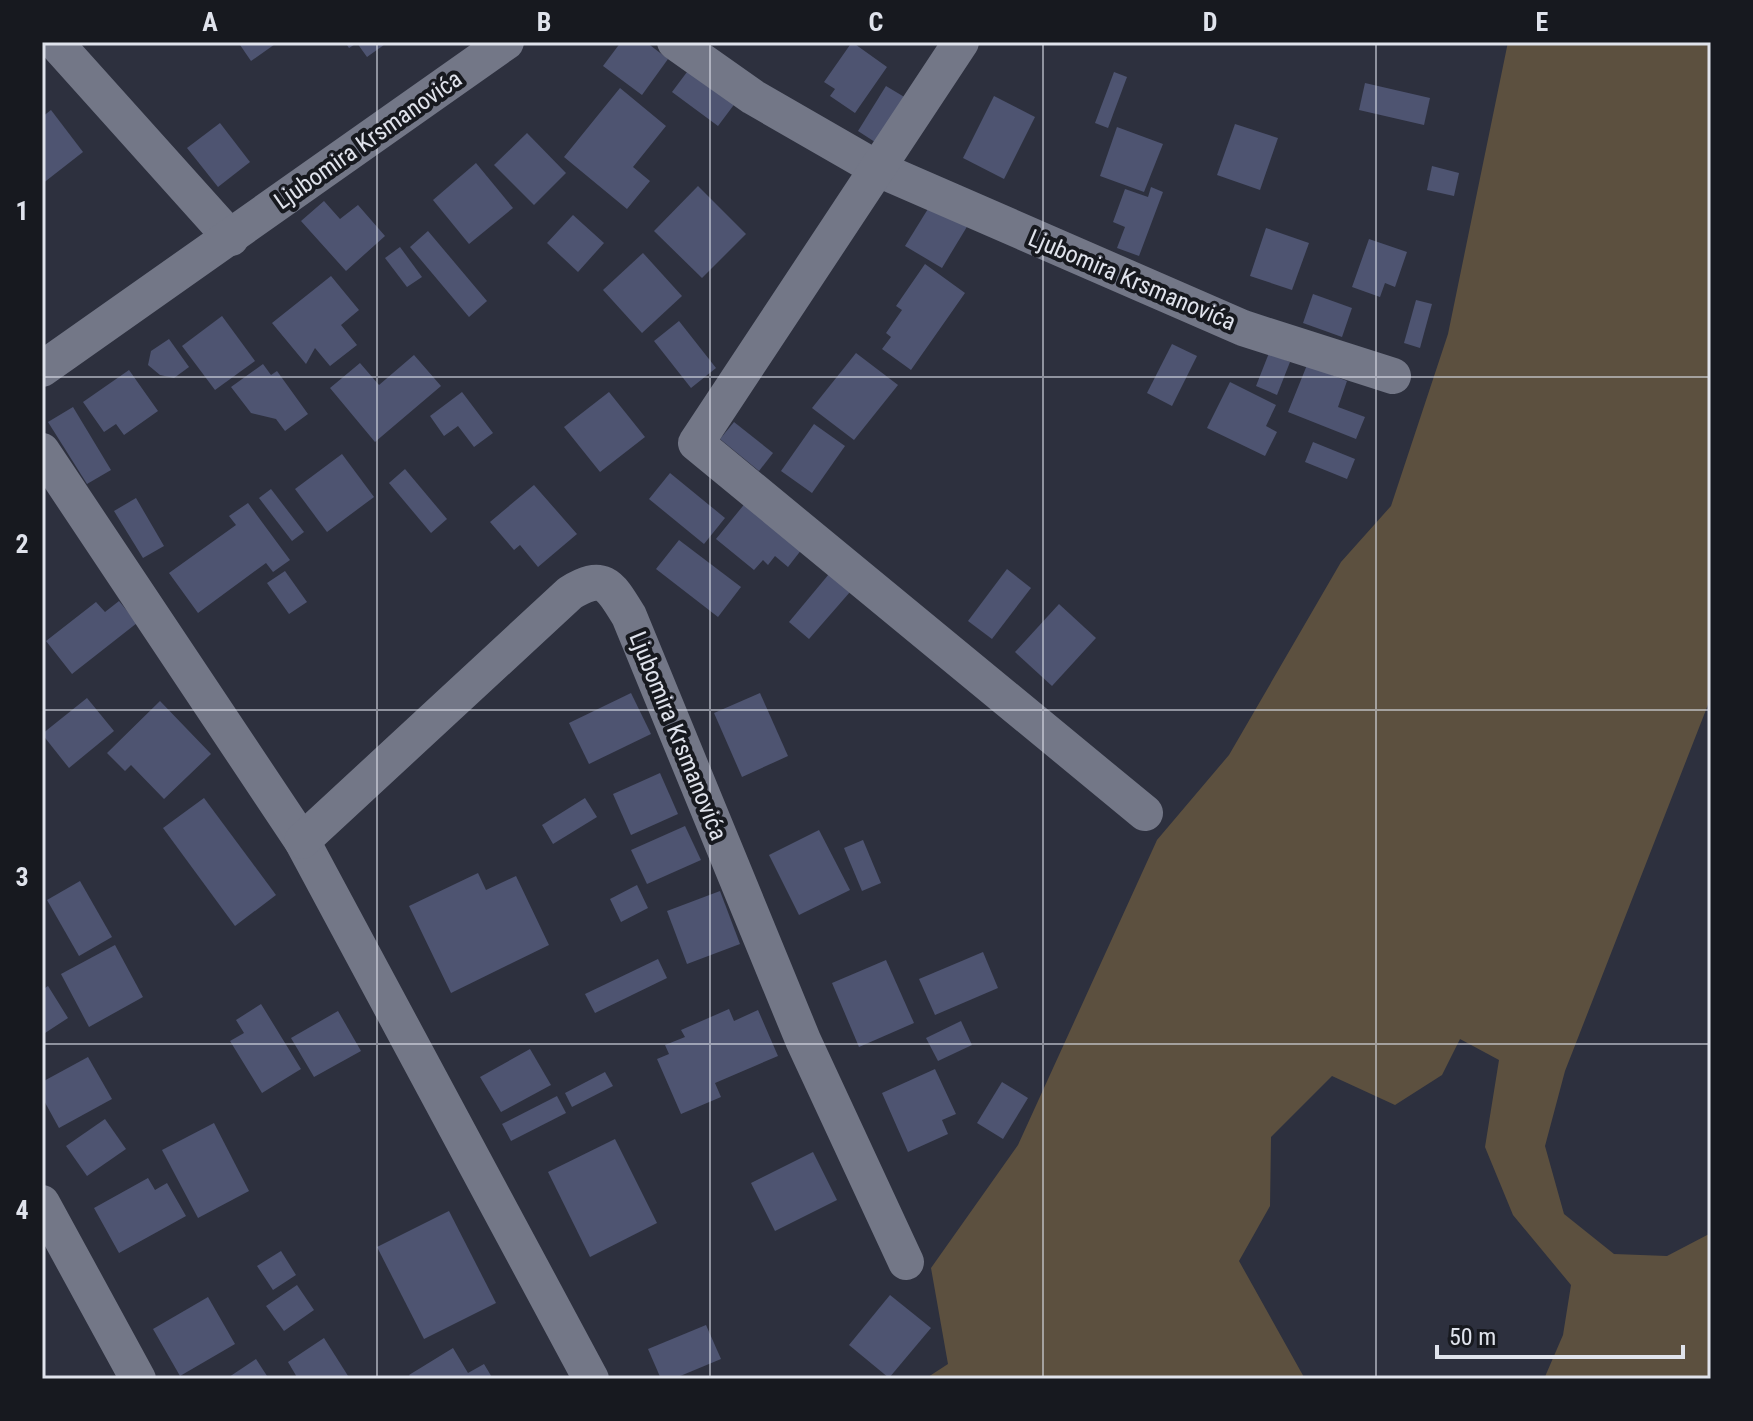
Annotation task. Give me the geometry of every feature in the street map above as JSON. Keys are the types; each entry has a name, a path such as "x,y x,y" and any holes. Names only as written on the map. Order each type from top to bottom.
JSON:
{"street":[{"path":"55,42 231,238"},
{"name":"Ljubomira Krsmanovića","path":"42,369 506,42"},
{"name":"Ljubomira Krsmanovića","path":"675,42 753,97 878,169 1243,328 1393,376"},
{"path":"961,42 696,443 1145,813"},
{"path":"42,451 302,841 591,1379"},
{"name":"Ljubomira Krsmanovića","path":"302,841 570,593 587,582 600,581 609,586 629,616 803,1040 906,1262"},
{"path":"42,1203 138,1379"}],"shaded area":[{"path":"1508,42 1711,42 1711,697 1565,1071 1545,1146 1564,1214 1614,1254 1667,1256 1711,1233 1711,1379 1544,1379 1563,1335 1571,1285 1513,1215 1485,1147 1499,1060 1460,1039 1442,1075 1395,1105 1332,1076 1271,1137 1270,1206 1239,1261 1305,1379 925,1379 948,1364 931,1268 1018,1145 1157,840 1229,755 1341,562 1391,506 1448,334"}],"building":[{"path":"238,42 278,42 251,61"},
{"path":"345,42 388,42 367,57 357,43 349,48"},
{"path":"621,42 646,42 668,59 642,95 603,66"},
{"path":"852,42 887,67 855,113 830,96 835,89 824,82"},
{"path":"690,68 736,102 718,126 672,92"},
{"path":"1114,72 1127,77 1108,128 1095,123"},
{"path":"1365,83 1430,98 1424,125 1359,110"},
{"path":"886,86 906,98 878,144 858,131"},
{"path":"620,88 666,126 633,167 650,181 627,209 564,157"},
{"path":"994,96 1035,117 1004,179 963,158"},
{"path":"51,110 83,152 42,184 42,117"},
{"path":"220,123 250,162 218,187 187,148"},
{"path":"1235,124 1278,138 1260,190 1217,175"},
{"path":"1117,127 1163,144 1144,192 1100,176"},
{"path":"527,133 566,173 534,205 494,165"},
{"path":"476,163 513,208 469,244 433,200"},
{"path":"1432,166 1459,173 1454,196 1427,190"},
{"path":"698,186 746,234 702,278 654,231"},
{"path":"1151,187 1163,192 1139,256 1117,248 1125,227 1113,222 1125,189 1148,197"},
{"path":"324,201 340,219 358,205 385,236 346,271 301,221"},
{"path":"931,204 968,225 942,268 905,246"},
{"path":"573,215 604,243 578,272 547,243"},
{"path":"1266,228 1309,243 1292,290 1250,276"},
{"path":"428,231 487,301 469,317 410,247"},
{"path":"1369,239 1407,252 1395,287 1385,283 1380,297 1352,287"},
{"path":"400,247 422,277 407,287 385,258"},
{"path":"643,253 682,296 642,333 603,290"},
{"path":"925,264 965,293 911,370 882,349 891,337 886,333 902,310 896,306"},
{"path":"331,276 359,310 341,325 357,345 330,366 315,348 306,364 272,323"},
{"path":"1313,294 1352,308 1342,337 1303,323"},
{"path":"1416,300 1432,304 1420,348 1404,343"},
{"path":"222,316 255,361 215,390 182,346"},
{"path":"679,321 716,368 691,388 654,341"},
{"path":"169,339 189,367 174,378 160,375 148,365 151,351"},
{"path":"1172,344 1197,356 1172,406 1147,393"},
{"path":"856,353 898,385 854,440 812,408"},
{"path":"1269,353 1290,362 1277,395 1256,386"},
{"path":"414,355 441,386 375,442 330,388 360,363 379,385"},
{"path":"263,364 271,375 277,371 308,414 285,431 276,419 251,413 231,387"},
{"path":"1307,365 1347,381 1338,407 1365,417 1356,439 1288,412"},
{"path":"129,370 158,411 124,435 116,424 104,432 83,402"},
{"path":"1230,382 1276,405 1266,426 1277,432 1265,456 1207,428"},
{"path":"462,392 493,433 474,447 458,426 444,436 430,416"},
{"path":"609,392 645,437 600,472 564,427"},
{"path":"73,407 111,470 87,484 48,422"},
{"path":"734,422 773,453 759,471 720,439"},
{"path":"814,424 845,446 812,493 781,471"},
{"path":"1313,442 1355,459 1347,479 1305,462"},
{"path":"342,454 374,497 327,532 295,489"},
{"path":"405,469 447,519 431,533 389,483"},
{"path":"670,473 725,518 704,544 649,499"},
{"path":"534,485 577,534 538,567 520,545 514,550 490,522"},
{"path":"271,489 304,532 292,541 259,498"},
{"path":"751,496 802,549 788,567 775,556 768,565 763,560 754,570 716,539"},
{"path":"136,498 164,546 143,558 114,511"},
{"path":"248,503 290,560 273,572 266,563 198,613 169,573 236,525 229,516"},
{"path":"679,540 741,587 718,617 656,569"},
{"path":"1007,569 1031,588 992,639 968,621"},
{"path":"285,571 307,602 289,614 267,583"},
{"path":"829,574 850,592 809,639 789,622"},
{"path":"119,601 137,623 72,674 46,641 96,602 105,612"},
{"path":"1059,604 1096,638 1052,686 1015,652"},
{"path":"631,693 651,734 589,764 569,723"},
{"path":"760,693 788,756 742,777 714,713"},
{"path":"87,698 114,731 69,768 42,734"},
{"path":"160,701 211,754 164,799 131,765 125,771 107,753"},
{"path":"660,773 678,814 631,835 613,794"},
{"path":"204,798 276,895 235,926 163,828"},
{"path":"585,798 597,817 553,844 542,825"},
{"path":"685,826 701,860 647,884 631,850"},
{"path":"819,830 850,890 799,915 769,855"},
{"path":"863,840 881,883 862,891 844,848"},
{"path":"478,873 486,890 516,876 549,945 451,993 409,906"},
{"path":"80,881 112,937 79,956 47,900"},
{"path":"637,885 648,908 621,922 610,899"},
{"path":"720,891 740,944 687,964 667,911"},
{"path":"115,945 143,997 89,1027 61,974"},
{"path":"983,952 998,988 935,1015 919,979"},
{"path":"658,959 667,978 595,1013 585,994"},
{"path":"886,960 914,1023 859,1047 832,983"},
{"path":"48,986 68,1018 42,1035 42,990"},
{"path":"261,1004 301,1069 262,1093 230,1041 244,1033 236,1020"},
{"path":"729,1009 734,1021 758,1010 778,1056 715,1083 721,1097 681,1114 657,1059 669,1054 665,1045 685,1037 681,1030"},
{"path":"338,1011 361,1051 314,1077 291,1038"},
{"path":"961,1021 972,1045 938,1061 926,1038"},
{"path":"530,1049 551,1085 501,1112 480,1077"},
{"path":"88,1057 112,1099 59,1128 42,1097 42,1082"},
{"path":"935,1069 956,1114 942,1120 948,1134 908,1152 882,1093"},
{"path":"605,1072 613,1086 572,1107 565,1093"},
{"path":"1002,1082 1028,1098 1003,1139 977,1123"},
{"path":"557,1096 566,1113 511,1141 502,1124"},
{"path":"105,1119 126,1149 87,1176 66,1146"},
{"path":"214,1123 249,1191 198,1218 162,1150"},
{"path":"615,1139 657,1223 590,1257 548,1172"},
{"path":"813,1152 837,1200 775,1231 751,1183"},
{"path":"148,1178 155,1190 167,1183 186,1216 119,1253 94,1208"},
{"path":"449,1211 496,1303 424,1339 377,1247"},
{"path":"281,1251 296,1275 273,1290 257,1266"},
{"path":"297,1285 314,1310 284,1331 266,1306"},
{"path":"890,1295 931,1328 889,1378 849,1345"},
{"path":"208,1297 235,1344 180,1376 153,1329"},
{"path":"706,1325 721,1359 673,1379 661,1379 648,1349"},
{"path":"324,1338 350,1379 298,1379 288,1362"},
{"path":"453,1348 468,1373 484,1364 493,1379 412,1379 409,1375"},
{"path":"256,1359 269,1379 226,1379"}]}
